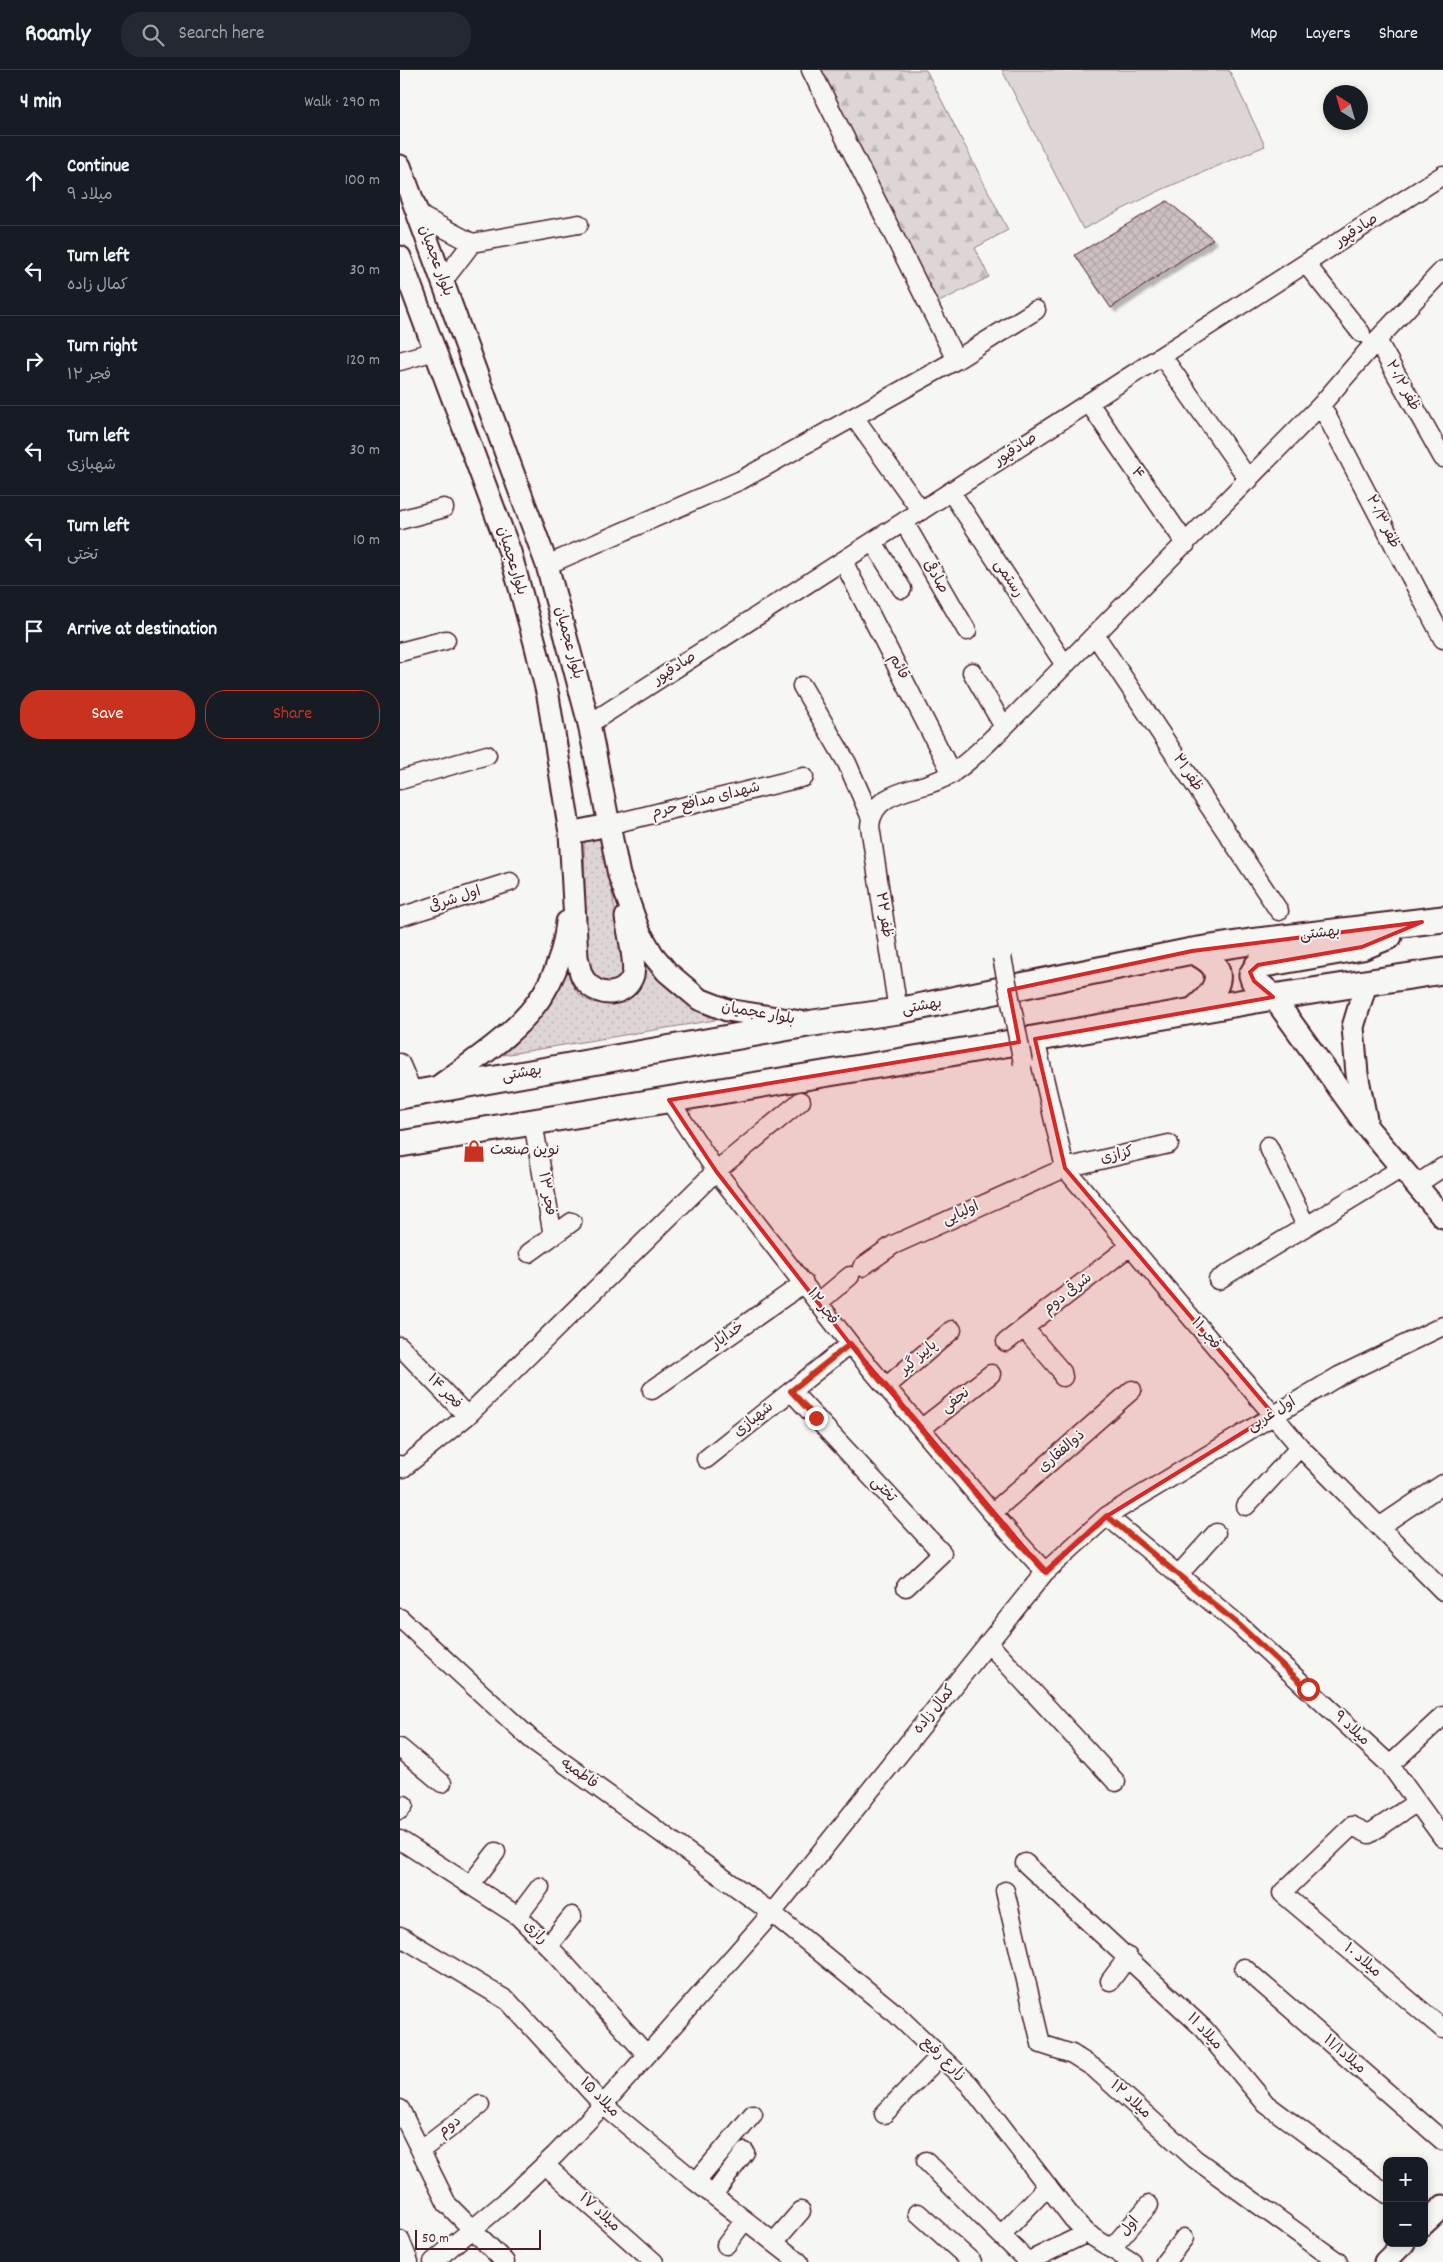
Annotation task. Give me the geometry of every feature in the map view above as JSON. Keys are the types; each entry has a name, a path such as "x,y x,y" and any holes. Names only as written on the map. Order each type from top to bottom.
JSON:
{"highway":[{"name":"بهشتی","path":"416,1093 812,1023 898,1011 1192,951 1250,942 1432,921"},
{"path":"1273,997 1254,982 1252,975 1258,964 1362,947 1432,921"},
{"path":"1192,951 1206,957 1214,964 1217,976 1215,988 1208,1000 1193,1011"},
{"path":"400,1144 1035,1039 1273,997 1443,971"}],"main road":[{"name":"بلوار عجمیان","path":"400,166 546,564 589,724 619,875 633,918 653,955 667,972 699,999 727,1010 812,1023"},
{"name":"بلوارعجمیان","path":"400,257 512,561 548,696 570,833 571,877"},
{"path":"570,833 608,824"},
{"path":"571,877 577,957 581,974 594,989 607,993 617,993 626,987 633,975 619,875"},
{"path":"416,1093 508,1036 529,1015 546,991 555,971 565,939 571,877"},
{"path":"1366,984 1353,1027 1357,1074 1368,1127"},
{"path":"1273,997 1368,1127 1443,1218"},
{"path":"1428,2220 1443,2206"},
{"path":"1385,2262 1400,2247"}],"street":[{"path":"811,70 956,360"},
{"name":"صادقپور","path":"589,724 1443,176"},
{"path":"419,215 472,243 578,224"},
{"path":"443,281 472,243"},
{"name":"ظفر ۲۰/۲","path":"1306,264 1369,336 1443,458"},
{"path":"870,818 883,802 894,795 935,782 952,774 1004,727 1321,405 1369,336 1443,270"},
{"path":"546,564 741,480 956,360 1036,310"},
{"path":"400,361 435,351"},
{"path":"1162,356 1249,480"},
{"name":"۴","path":"1088,403 1186,544"},
{"name":"ظفر ۲۰/۳","path":"1321,405 1443,639"},
{"path":"854,417 921,511"},
{"name":"رستمی","path":"951,492 1066,665"},
{"path":"400,520 444,508"},
{"name":"صادقی","path":"904,522 967,632"},
{"path":"873,542 902,589"},
{"name":"قائم","path":"843,561 952,774"},
{"name":"ظفر ۲۱","path":"1095,635 1279,911"},
{"path":"400,652 446,640"},
{"path":"972,672 1004,727"},
{"name":"ظفر ۲۲","path":"802,686 847,763 870,818 898,1011"},
{"path":"400,780 487,755"},
{"name":"شهدای مدافع حرم","path":"608,824 804,777"},
{"name":"اول شرقی","path":"400,917 510,882"},
{"path":"1002,956 1023,1063"},
{"name":"فجر ۱۱","path":"1035,1039 1064,1168 1300,1447 1443,1591"},
{"path":"400,1063 416,1093"},
{"name":"فجر ۱۲","path":"669,1100 716,1171 850,1344 992,1513 1046,1572"},
{"path":"402,1466 467,1416 716,1171 801,1101"},
{"name":"فجر ۱۳","path":"533,1122 553,1236"},
{"name":"کزازی","path":"1064,1168 1169,1144"},
{"path":"1268,1146 1306,1226"},
{"path":"1416,1185 1443,1167"},
{"name":"اولیایی","path":"819,1302 893,1245 1064,1168"},
{"path":"1218,1280 1402,1168"},
{"path":"529,1253 572,1222"},
{"name":"شرقی دوم","path":"1006,1342 1130,1246"},
{"name":"خدایار","path":"652,1390 804,1283"},
{"name":"اول غربی","path":"1107,1516 1273,1414 1339,1376 1443,1326"},
{"path":"1024,1328 1062,1372 1063,1377"},
{"name":"پاییز گیر","path":"887,1386 952,1330"},
{"name":"شهبازی","path":"706,1459 850,1344"},
{"name":"فجر ۱۴","path":"400,1346 467,1416"},
{"name":"نجفی","path":"922,1428 991,1374"},
{"name":"ذوالفقاری","path":"992,1513 1132,1390"},
{"name":"تختی","path":"791,1391 942,1554 906,1587"},
{"path":"1246,1506 1300,1447"},
{"path":"1380,1527 1443,1484"},
{"name":"کمال زاده","path":"433,2262 473,2230 545,2165 603,2105 772,1913 1046,1572 1107,1516"},
{"name":"میلاد ۹","path":"1107,1516 1180,1574 1239,1625 1390,1765 1443,1838"},
{"path":"1180,1574 1216,1533"},
{"name":"فاطمیه","path":"400,1618 532,1740 772,1913"},
{"path":"988,1643 1116,1782"},
{"path":"1390,1765 1443,1716"},
{"path":"400,1748 442,1783"},
{"name":"میلاد ۱۰","path":"1417,1802 1368,1834 1352,1826 1282,1893 1443,2028"},
{"name":"رازی","path":"400,1840 518,1916 548,1946 647,2055"},
{"path":"470,1884 496,1852"},
{"name":"میلاد ۱۱","path":"1025,1863 1204,2029 1266,2104 1383,2191"},
{"path":"518,1916 540,1887"},
{"name":"میلاد ۱۲","path":"1005,1891 1041,2044 1072,2054 1094,2068 1195,2159 1338,2262"},
{"name":"زارع رفیع","path":"772,1913 896,2014 969,2084 1087,2233 1132,2262"},
{"path":"548,1946 572,1916"},
{"name":"میلاد ۱۵","path":"400,1936 508,2001 603,2105 696,2182 799,2262"},
{"path":"1110,1981 1128,1957"},
{"name":"میلاد۱۱/۱","path":"1244,1968 1443,2141"},
{"path":"884,2114 940,2056"},
{"name":"دوم","path":"420,2150 480,2105"},
{"path":"400,2109 447,2204 505,2262"},
{"path":"696,2182 753,2114"},
{"path":"713,2195 745,2152"},
{"path":"926,2161 1027,2262 1087,2233"},
{"name":"میلاد ۱۷","path":"545,2165 654,2262"},
{"path":"1001,2235 1048,2186"},
{"name":"اول","path":"1112,2249 1149,2204"},
{"path":"774,2242 801,2211"},
{"path":"918,2213 972,2262"},
{"path":"726,2245 745,2220"},
{"path":"1165,2262 1184,2238"},
{"path":"400,2240 409,2262"}],"highlighted area":[{"path":"1422,922 1362,947 1258,965 1250,972 1254,981 1273,997 1035,1039 1065,1168 1273,1414 1107,1516 1045,1572 850,1344 716,1171 669,1100 1019,1042 1009,990 1192,951"}],"green space":[{"path":"811,70 926,70 1008,230 975,248 989,277 929,307"},
{"path":"1002,70 1229,70 1265,146 1161,190 1083,229"},
{"path":"591,837 596,837 603,843 624,959 622,971 617,978 598,984 587,966 584,844"},
{"path":"642,962 667,988 715,1020 503,1055 533,1025 549,1003 567,965 572,983 582,997 597,1003 606,1003 624,999 638,989 643,979"}],"building":[{"path":"1167,201 1213,239 1111,308 1075,255"}],"place":[{"name":"نوین صنعت","path":"474,1151"}],"route":[{"path":"816,1418 791,1391 850,1344 992,1513 1046,1572 1107,1516 1180,1574 1308,1689"}]}
